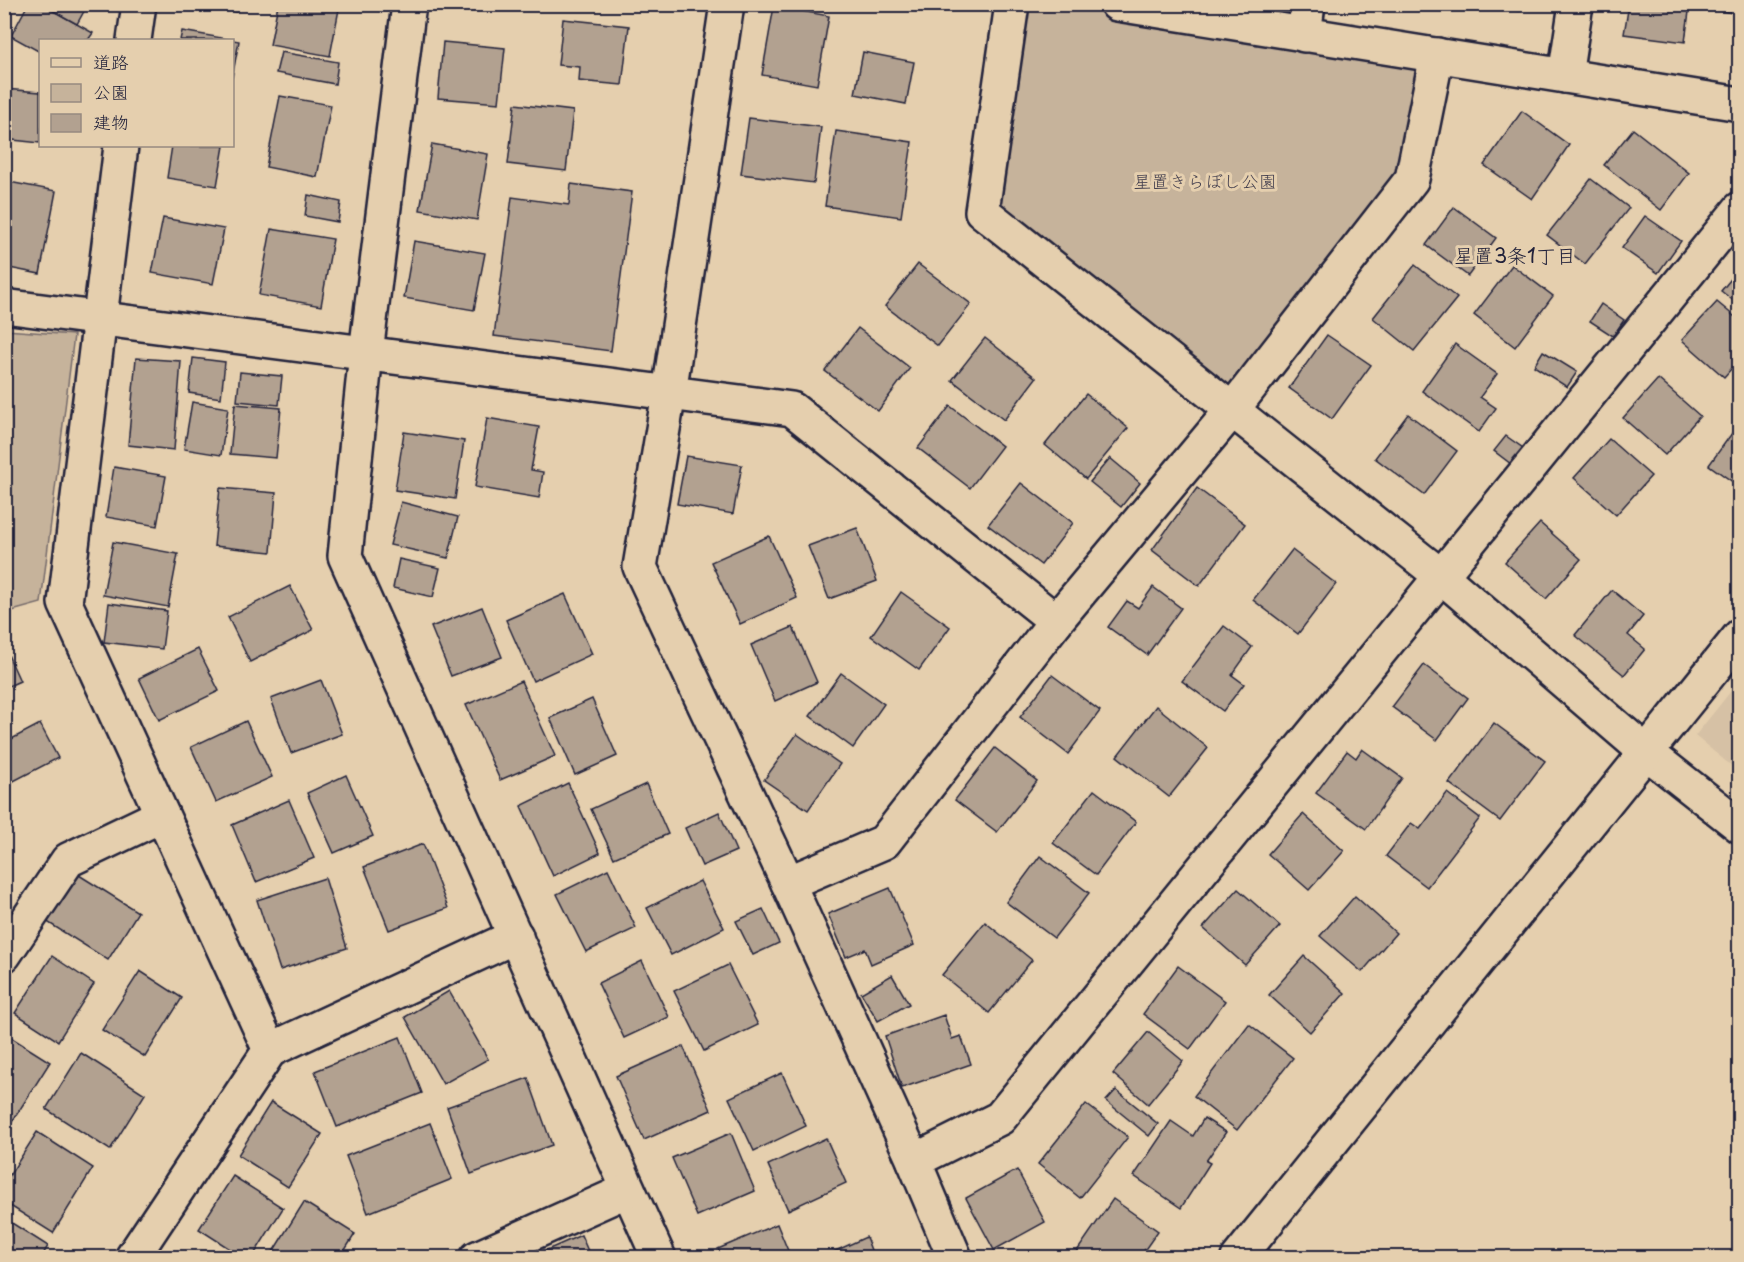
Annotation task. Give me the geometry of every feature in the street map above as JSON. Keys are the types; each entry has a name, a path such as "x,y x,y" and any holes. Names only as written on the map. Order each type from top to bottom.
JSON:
{"street":[{"path":"134,39 139,4"},
{"path":"409,4 366,353 345,556 659,1257"},
{"path":"727,4 669,393 640,567 788,883 955,1257"},
{"path":"1012,4 982,211 1441,576 1646,752 1740,826"},
{"path":"1117,4 1306,20 1437,55 1740,104"},
{"path":"1565,76 1576,4"},
{"path":"788,883 884,842 1056,621 1232,410 1412,179 1437,55"},
{"path":"122,147 65,603 270,1050"},
{"path":"914,1161 1000,1118 1740,209"},
{"path":"4,306 792,408 1056,621"},
{"path":"1238,1257 1740,636"},
{"path":"4,955 68,860 162,815"},
{"path":"132,1257 270,1050 516,936"},
{"path":"477,1257 628,1190"}],"shaded area":[{"path":"1739,681 1739,772 1695,736"}],"green space":[{"name":"星置きらぼし公園","path":"1012,5 1117,5 1437,55 1412,179 1232,410 982,211"},
{"path":"5,330 74,335 41,603 5,613"}],"building":[{"path":"28,4 41,4 93,33 89,39 39,39 39,51 11,36"},
{"path":"41,4 88,4 77,24"},
{"path":"196,4 237,4 236,12"},
{"path":"278,4 340,4 330,56 270,45"},
{"path":"1468,4 1521,4 1520,11"},
{"path":"1629,4 1690,4 1685,42 1624,34"},
{"path":"1710,4 1740,4 1740,14 1709,9"},
{"path":"774,6 829,16 817,85 762,75"},
{"path":"563,19 629,26 622,85 579,81 580,67 558,65"},
{"path":"182,31 228,39 180,39"},
{"path":"234,40 239,41 234,67"},
{"path":"443,42 505,48 499,103 438,98"},
{"path":"281,52 338,62 335,84 276,73"},
{"path":"863,52 914,62 906,104 855,94"},
{"path":"4,89 39,92 39,143 4,139"},
{"path":"280,96 331,105 317,177 266,167"},
{"path":"515,104 573,111 566,171 508,164"},
{"path":"1522,111 1569,145 1532,199 1484,165"},
{"path":"749,118 821,127 814,183 741,174"},
{"path":"1633,129 1689,173 1661,210 1604,165"},
{"path":"836,131 912,142 901,217 825,206"},
{"path":"432,144 488,154 477,220 420,210"},
{"path":"172,147 224,147 217,186 167,178"},
{"path":"1591,179 1629,208 1585,264 1547,235"},
{"path":"4,181 56,191 40,274 4,267"},
{"path":"571,184 632,192 611,351 494,336 512,197 569,205"},
{"path":"308,195 341,202 338,222 305,216"},
{"path":"1454,207 1496,238 1468,276 1426,245"},
{"path":"1645,216 1681,241 1658,273 1622,248"},
{"path":"163,218 224,229 213,284 152,273"},
{"path":"271,229 333,239 321,306 259,295"},
{"path":"414,241 485,253 474,310 404,298"},
{"path":"918,264 971,304 938,346 885,306"},
{"path":"1415,265 1457,298 1414,351 1373,318"},
{"path":"1512,265 1553,296 1515,347 1474,315"},
{"path":"1740,268 1740,306 1721,291"},
{"path":"1717,302 1740,321 1740,359 1724,377 1682,340"},
{"path":"1601,304 1624,320 1613,336 1590,321"},
{"path":"858,328 910,368 878,411 825,371"},
{"path":"1327,335 1371,365 1332,419 1289,388"},
{"path":"985,338 1036,378 1004,420 952,380"},
{"path":"1455,344 1497,374 1480,397 1496,408 1479,432 1422,391"},
{"path":"1543,351 1577,372 1567,387 1534,366"},
{"path":"136,358 181,361 174,450 128,445"},
{"path":"193,358 225,362 221,398 189,393"},
{"path":"240,372 282,376 279,405 237,401"},
{"path":"1658,379 1700,416 1665,455 1623,418"},
{"path":"1086,394 1128,428 1086,479 1045,445"},
{"path":"192,402 228,408 221,455 184,449"},
{"path":"235,404 281,408 276,458 230,454"},
{"path":"950,406 1002,446 970,488 918,448"},
{"path":"1408,414 1457,451 1424,495 1375,458"},
{"path":"487,418 539,427 531,470 543,472 539,498 475,487"},
{"path":"1740,422 1740,487 1709,465"},
{"path":"404,432 464,441 455,499 395,490"},
{"path":"1506,436 1523,448 1511,464 1494,451"},
{"path":"1609,439 1651,476 1616,515 1574,478"},
{"path":"686,456 742,465 733,514 677,504"},
{"path":"1110,458 1140,483 1121,507 1090,482"},
{"path":"114,467 166,476 157,526 106,517"},
{"path":"1021,483 1073,523 1041,565 988,525"},
{"path":"220,488 276,493 271,552 214,546"},
{"path":"1197,488 1245,524 1199,586 1152,550"},
{"path":"401,502 458,517 448,558 390,545"},
{"path":"1540,523 1581,559 1546,599 1505,562"},
{"path":"857,528 877,581 829,599 808,546"},
{"path":"769,536 797,598 740,624 711,562"},
{"path":"113,542 178,554 168,607 103,595"},
{"path":"1292,550 1336,584 1298,634 1253,600"},
{"path":"399,559 440,568 433,597 393,588"},
{"path":"290,586 313,630 250,662 228,617"},
{"path":"1153,587 1181,608 1147,655 1108,627 1127,601 1138,608"},
{"path":"1612,590 1643,616 1628,635 1645,649 1624,675 1575,635"},
{"path":"901,592 950,627 919,670 871,636"},
{"path":"565,594 592,654 533,681 506,620"},
{"path":"109,603 167,611 162,649 104,642"},
{"path":"482,607 502,657 451,676 431,627"},
{"path":"1224,626 1252,647 1232,675 1244,684 1223,711 1182,681"},
{"path":"793,627 817,682 775,701 751,645"},
{"path":"4,646 20,681 4,688"},
{"path":"198,649 219,691 159,720 139,678"},
{"path":"1424,665 1468,698 1437,740 1392,707"},
{"path":"841,673 884,704 853,748 810,716"},
{"path":"1052,675 1100,711 1068,754 1020,717"},
{"path":"321,680 342,734 291,753 271,699"},
{"path":"521,681 555,756 500,780 466,705"},
{"path":"592,699 617,756 575,775 550,718"},
{"path":"1156,706 1208,748 1169,797 1117,756"},
{"path":"246,721 272,777 216,802 191,747"},
{"path":"1494,723 1545,761 1500,821 1449,783"},
{"path":"40,724 58,758 4,786 4,743"},
{"path":"797,734 840,764 808,810 764,780"},
{"path":"995,748 1037,781 997,832 955,800"},
{"path":"1362,749 1402,778 1366,829 1316,793 1347,751 1356,758"},
{"path":"346,775 373,836 334,853 307,793"},
{"path":"568,783 600,853 553,876 521,806"},
{"path":"646,784 668,834 614,858 591,809"},
{"path":"1094,790 1136,822 1096,875 1053,843"},
{"path":"1447,793 1480,818 1427,887 1386,856 1411,823 1420,829"},
{"path":"289,800 314,858 256,882 232,825"},
{"path":"719,812 736,851 702,866 685,828"},
{"path":"1303,814 1344,851 1309,890 1268,854"},
{"path":"423,844 448,908 389,930 364,867"},
{"path":"1040,856 1089,893 1054,938 1006,902"},
{"path":"608,869 636,928 586,952 557,894"},
{"path":"71,870 138,912 108,960 41,918"},
{"path":"325,878 347,948 280,970 257,900"},
{"path":"700,881 724,928 671,955 647,908"},
{"path":"890,888 914,945 871,964 865,949 846,957 828,914"},
{"path":"1238,889 1280,926 1245,965 1203,928"},
{"path":"1355,896 1396,933 1362,972 1320,936"},
{"path":"763,909 779,943 753,955 736,921"},
{"path":"985,922 1032,960 989,1013 942,975"},
{"path":"52,956 94,984 58,1041 15,1013"},
{"path":"1304,956 1345,993 1310,1032 1269,995"},
{"path":"642,961 669,1017 624,1038 598,983"},
{"path":"728,965 758,1025 704,1051 674,991"},
{"path":"1178,966 1225,1001 1190,1049 1143,1014"},
{"path":"140,971 182,998 145,1057 102,1030"},
{"path":"892,975 909,1004 878,1021 861,993"},
{"path":"449,991 488,1059 443,1084 405,1017"},
{"path":"944,1015 952,1039 961,1036 971,1064 902,1088 885,1036"},
{"path":"1249,1024 1293,1058 1237,1130 1194,1096"},
{"path":"1148,1032 1183,1061 1148,1104 1113,1074"},
{"path":"4,1033 50,1062 12,1122 4,1117"},
{"path":"400,1037 422,1093 337,1127 315,1071"},
{"path":"683,1046 711,1110 644,1140 616,1076"},
{"path":"81,1053 145,1094 110,1150 46,1109"},
{"path":"782,1073 806,1126 754,1151 729,1098"},
{"path":"528,1078 552,1145 471,1174 447,1107"},
{"path":"1116,1090 1158,1124 1149,1136 1106,1101"},
{"path":"271,1102 322,1134 288,1187 238,1155"},
{"path":"1086,1104 1128,1137 1080,1198 1038,1164"},
{"path":"1204,1118 1226,1132 1206,1161 1210,1163 1181,1208 1134,1176 1171,1121 1193,1136"},
{"path":"430,1123 452,1179 368,1213 346,1156"},
{"path":"37,1132 93,1168 53,1233 4,1202 4,1184"},
{"path":"731,1133 755,1191 697,1216 672,1158"},
{"path":"826,1138 846,1183 788,1210 768,1165"},
{"path":"1017,1170 1045,1222 994,1250 966,1198"},
{"path":"233,1176 283,1208 252,1258 244,1258 199,1229"},
{"path":"1113,1199 1158,1231 1139,1258 1080,1258 1075,1254"},
{"path":"304,1202 355,1234 340,1258 274,1258 271,1255"},
{"path":"4,1218 48,1246 41,1258 4,1258"},
{"path":"777,1224 791,1258 722,1258 718,1249"},
{"path":"581,1235 591,1258 529,1258"},
{"path":"866,1237 874,1258 820,1258"}],"district":[{"name":"星置3条1丁目","path":"1515,256"}]}
